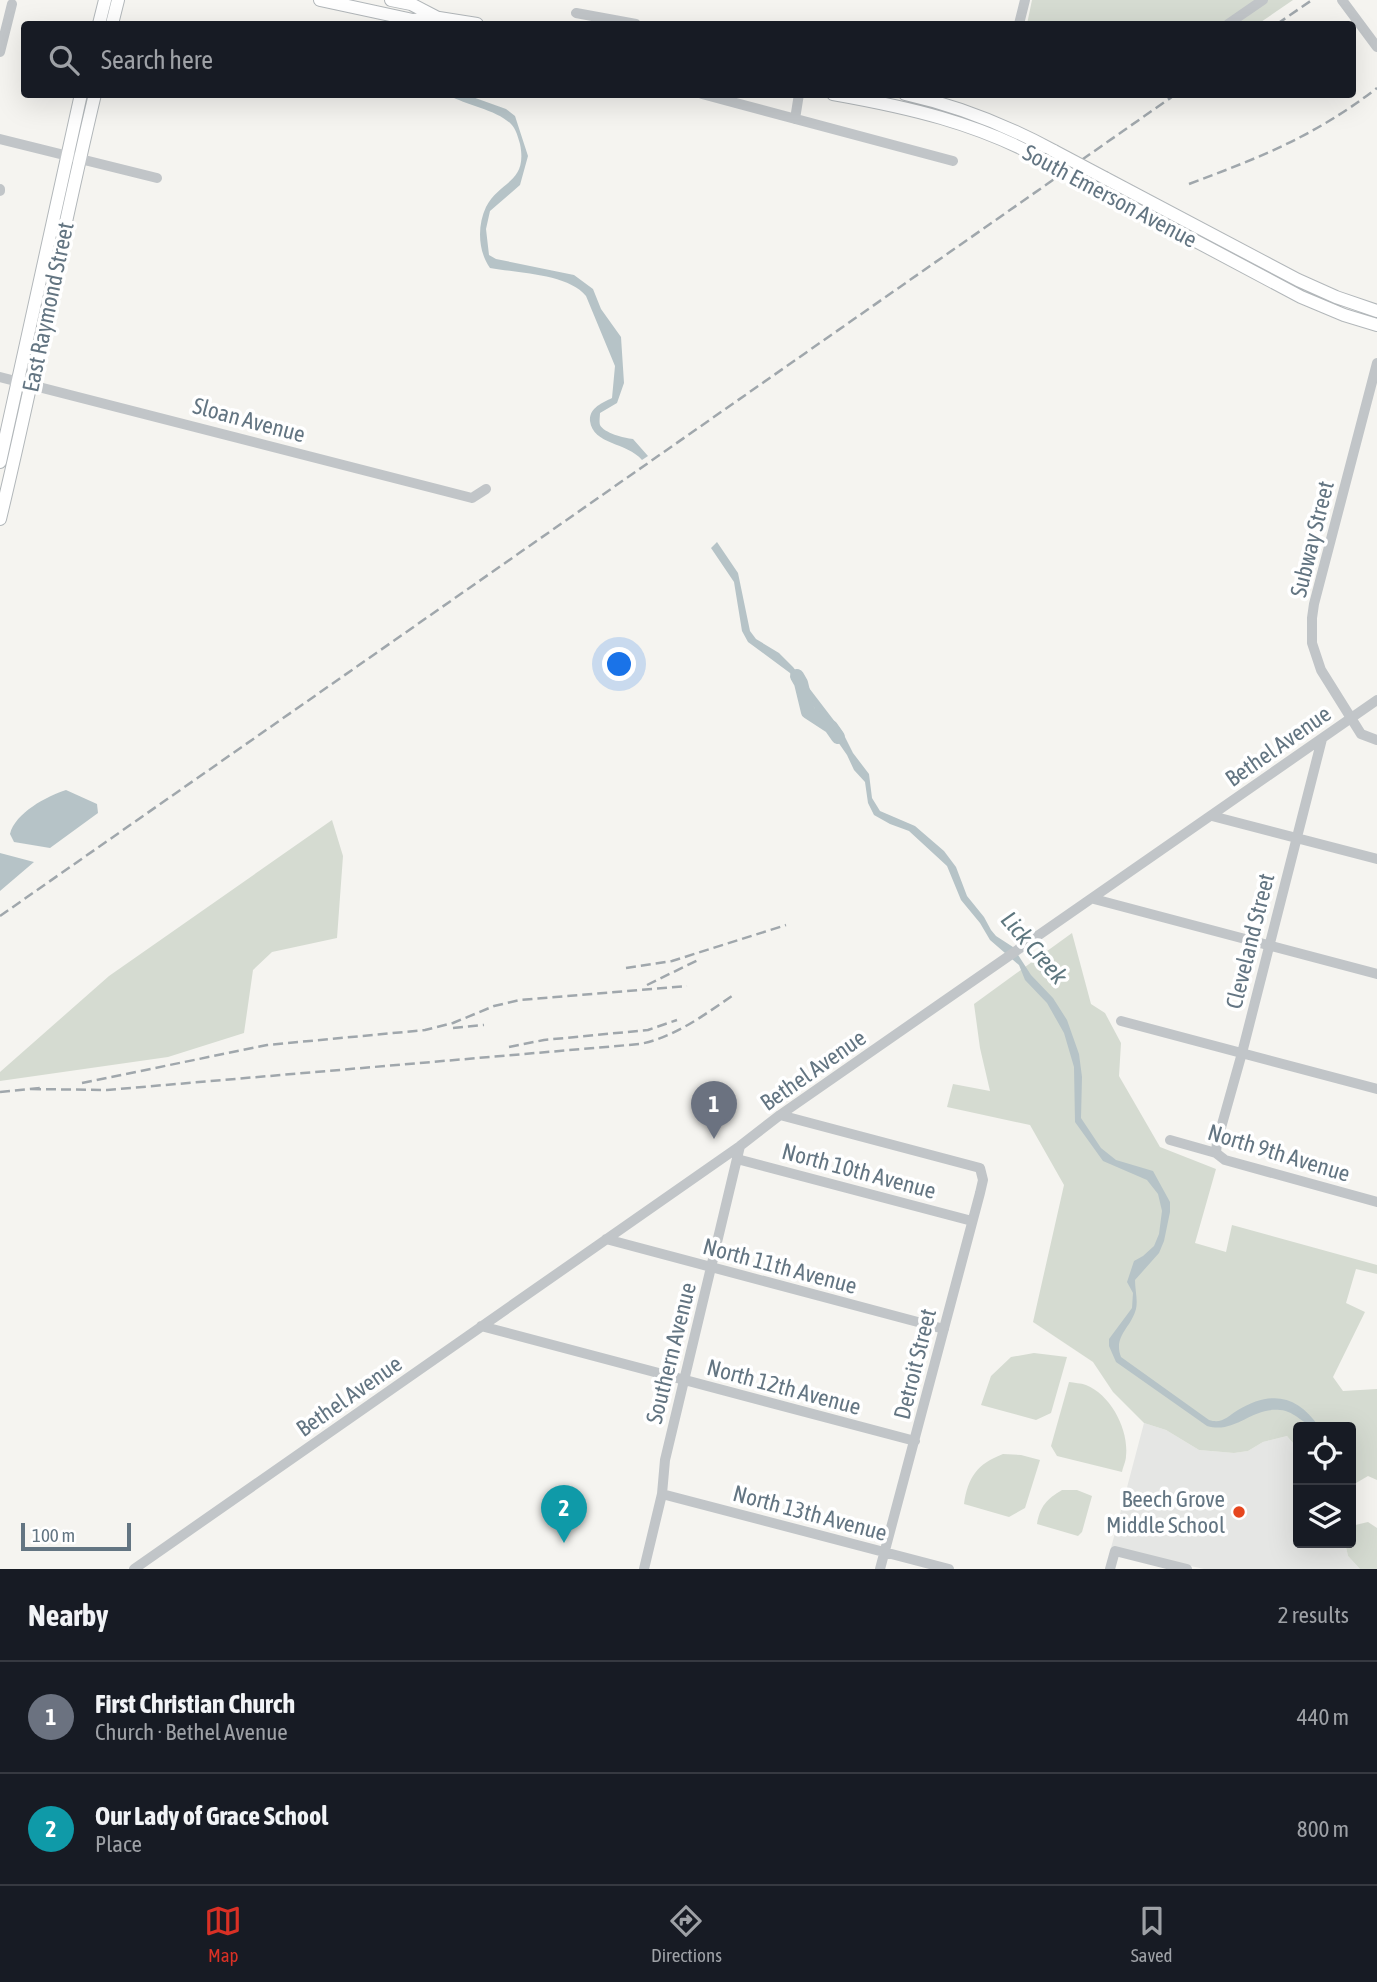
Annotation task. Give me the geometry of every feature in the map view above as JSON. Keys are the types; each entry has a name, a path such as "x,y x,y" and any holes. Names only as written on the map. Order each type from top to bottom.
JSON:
{"main road":[{"path":"100,21 105,0"},
{"path":"113,21 118,0"},
{"path":"320,0 413,20 439,18 458,21"},
{"path":"391,0 411,4 439,18"},
{"name":"East Raymond Street","path":"0,519 66,156 80,98"},
{"name":"East Raymond Street","path":"0,462 26,382 94,98"},
{"name":"South Emerson Avenue","path":"852,98 951,119 995,135 1301,297 1377,325"},
{"name":"South Emerson Avenue","path":"921,98 988,118 1315,288 1377,311"}],"street":[{"path":"1020,21 1025,0"},
{"path":"1232,21 1263,0"},
{"path":"1342,0 1377,47"},
{"path":"0,52 12,4"},
{"path":"576,13 620,21"},
{"path":"717,98 953,161"},
{"path":"795,119 798,98"},
{"path":"0,139 157,178"},
{"name":"Subway Street","path":"1377,363 1312,618 1312,643 1329,684 1365,736 1377,740"},
{"name":"Sloan Avenue","path":"0,377 472,498 486,489"},
{"name":"Bethel Avenue","path":"134,1569 1377,700"},
{"name":"Cleveland Street","path":"1216,1153 1322,739"},
{"path":"1212,816 1377,859"},
{"path":"1094,899 1377,974"},
{"path":"1121,1021 1377,1089"},
{"name":"Detroit Street","path":"780,1115 980,1168 983,1180 880,1569"},
{"name":"North 9th Avenue","path":"1170,1140 1216,1153 1225,1160 1377,1202"},
{"name":"Southern Avenue","path":"644,1569 662,1493 665,1460 740,1146"},
{"name":"North 10th Avenue","path":"737,1159 972,1221"},
{"name":"North 11th Avenue","path":"606,1239 944,1329"},
{"name":"North 12th Avenue","path":"481,1326 915,1441"},
{"name":"North 13th Avenue","path":"662,1493 949,1569"},
{"path":"1110,1569 1115,1551 1187,1569"}],"shaded area":[{"path":"1032,0 1293,0 1262,21 1028,21"},
{"path":"454,98 475,98 506,109 515,116 528,156 520,185 490,211 486,229 489,255 496,259 574,275 593,289 601,309 621,337 624,383 617,403 600,413 600,425 610,433 633,439 648,456 642,460 636,454 597,435 592,429 590,416 597,406 612,398 615,366 586,296 567,283 528,273 490,268 486,261 480,238 483,214 492,198 520,167 520,144 514,128 505,119"},
{"name":"Lick Creek","path":"717,542 738,573 750,631 756,639 779,653 793,667 842,731 853,753 869,774 872,798 880,811 915,826 944,851 956,867 967,896 991,930 1013,947 1031,975 1053,998 1067,1020 1079,1054 1082,1077 1081,1118 1101,1148 1116,1160 1153,1171 1170,1202 1164,1241 1159,1253 1135,1280 1136,1309 1119,1343 1121,1357 1209,1420 1221,1420 1250,1404 1273,1398 1293,1402 1315,1422 1306,1422 1286,1411 1270,1410 1235,1424 1207,1426 1116,1362 1109,1339 1132,1308 1133,1293 1127,1282 1134,1261 1154,1246 1159,1234 1162,1211 1158,1194 1147,1180 1103,1161 1075,1122 1074,1067 1064,1033 1047,1003 1025,980 1019,965 990,940 961,900 947,866 909,831 874,815 868,803 865,782 854,770 847,755 790,673 748,642 742,631 734,582 711,548"},
{"path":"66,790 97,804 98,813 50,848 14,842 10,834 25,812 50,796"},
{"path":"332,820 343,856 337,938 272,952 253,970 244,1033 168,1057 0,1081 0,1072 109,976"},
{"path":"0,853 34,862 0,891"},
{"path":"1072,933 1091,1004 1105,1013 1121,1043 1119,1076 1160,1147 1216,1169 1195,1243 1226,1252 1232,1225 1377,1265 1377,1274 1356,1269 1346,1303 1365,1312 1333,1377 1343,1391 1377,1389 1377,1480 1368,1476 1356,1483 1356,1422 1293,1422 1293,1443 1287,1436 1263,1442 1248,1451 1234,1453 1199,1450 1166,1430 1144,1423 1113,1392 1093,1362 1033,1322 1064,1185 1030,1125 947,1107 953,1084 990,1091 974,1004"},
{"path":"1034,1353 1067,1357 1051,1413 1036,1420 981,1405 991,1376 1011,1357"},
{"path":"1069,1382 1084,1384 1095,1390 1116,1414 1125,1435 1126,1458 1122,1472 1057,1456 1051,1446"},
{"path":"1144,1423 1166,1430 1199,1450 1234,1453 1248,1451 1263,1442 1287,1436 1293,1443 1293,1548 1346,1548 1348,1556 1360,1569 1204,1569 1111,1548"},
{"path":"1003,1454 1040,1460 1025,1508 1009,1517 964,1504 968,1486 975,1473 987,1462"},
{"path":"1062,1490 1077,1490 1092,1496 1082,1532 1078,1536 1037,1524 1045,1504"},
{"path":"1368,1522 1377,1528 1377,1569 1360,1569 1348,1556 1346,1548 1356,1548 1356,1525"}],"waterway":[{"name":"Lick Creek","path":"797,676 808,712 831,727 838,737"}],"railway":[{"path":"1281,21 1312,0"},
{"path":"1189,184 1287,144 1332,119 1377,88"},
{"path":"0,916 1170,98"},
{"path":"626,968 672,961 786,925"},
{"path":"647,985 700,959"},
{"path":"82,1083 267,1045 425,1030 453,1023 494,1006 520,1000 687,986"},
{"path":"31,1089 107,1090 640,1044 677,1031 732,996"},
{"path":"509,1047 544,1040 648,1030 677,1020"},
{"path":"453,1028 484,1025"},
{"path":"0,1092 40,1088"}],"place":[{"name":"First Christian Church","path":"714,1139"},
{"name":"Beech Grove Middle School","path":"1239,1512"},
{"name":"Our Lady of Grace School","path":"564,1543"}]}
